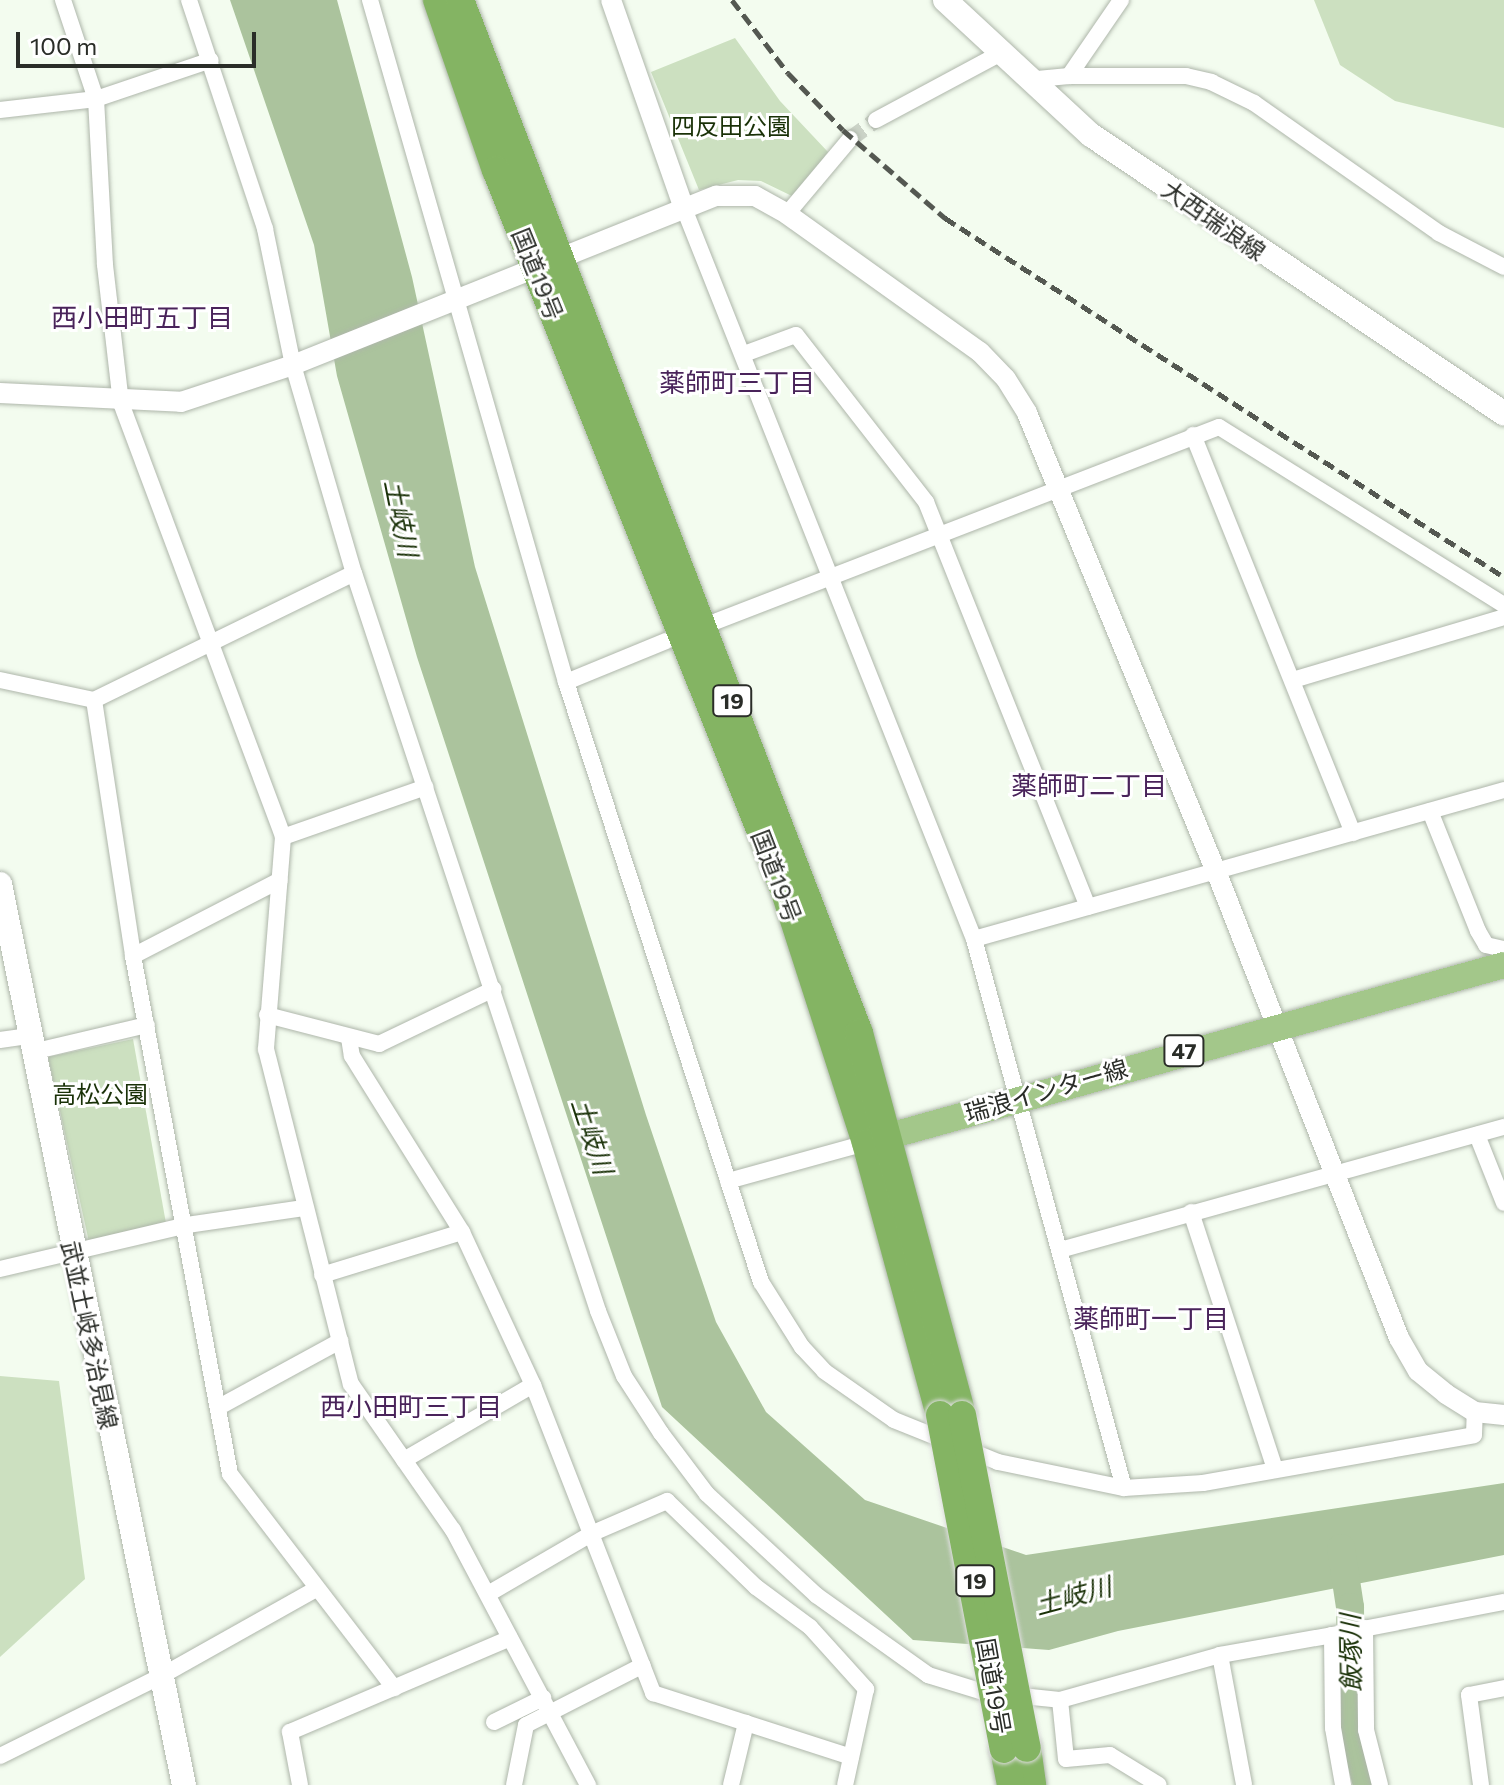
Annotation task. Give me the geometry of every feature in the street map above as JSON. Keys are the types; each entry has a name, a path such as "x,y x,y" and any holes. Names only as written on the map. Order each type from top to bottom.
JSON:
{"highway":[{"name":"国道19号","path":"437,0 819,923 951,1415 1016,1749 1032,1785"},
{"name":"国道19号","path":"460,0 547,265"},
{"name":"国道19号","path":"1011,1785 1016,1749"}],"main road":[{"name":"大西瑞浪線","path":"945,0 1026,80 1091,135 1504,414"},
{"name":"武並土岐多治見線","path":"0,884 30,1044 184,1785"},
{"name":"瑞浪インター線","path":"878,1139 1276,1025 1504,965"}],"street":[{"path":"63,0 96,99 105,265 121,403 283,837 266,1049 351,1384 453,1530 588,1785"},
{"path":"189,0 265,229 354,573 598,1311 624,1376 707,1494 816,1595 928,1675 983,1692 1060,1700 1220,1655 1504,1602"},
{"path":"370,0 566,682 761,1282 788,1326 824,1371 894,1420 998,1462 1124,1488 1203,1483 1474,1435 1475,1412"},
{"path":"611,0 685,211 974,939 1124,1488"},
{"path":"1069,76 1121,0"},
{"path":"876,120 999,54"},
{"path":"0,110 96,99 211,60"},
{"path":"1026,80 1069,76 1186,76 1211,82 1265,110 1439,233 1504,267"},
{"path":"787,214 850,139"},
{"path":"0,393 121,403 181,402 299,363 716,196 755,196 787,214 980,352 1006,379 1027,413 1216,871 1399,1338 1418,1371 1475,1412 1504,1415"},
{"path":"744,354 796,335 926,502 1088,907"},
{"path":"717,621 1219,427 1504,605"},
{"path":"1193,435 1353,833"},
{"path":"0,680 94,700 354,573"},
{"path":"1293,680 1504,617"},
{"path":"566,682 666,641"},
{"path":"94,700 133,956 221,1406 230,1474 394,1688"},
{"path":"283,837 426,787"},
{"path":"974,939 1504,790"},
{"path":"1430,811 1478,931 1486,945 1504,949"},
{"path":"133,956 280,880"},
{"path":"267,1015 379,1044 494,989"},
{"path":"0,1040 30,1044 147,1025"},
{"path":"349,1038 352,1056 462,1232 533,1385 653,1693 851,1757"},
{"path":"1060,1250 1504,1127"},
{"path":"1477,1135 1504,1203"},
{"path":"728,1181 878,1139"},
{"path":"0,1269 187,1225 304,1208"},
{"path":"1191,1212 1275,1469"},
{"path":"322,1275 462,1232"},
{"path":"221,1406 340,1341"},
{"path":"404,1460 533,1385"},
{"path":"488,1594 593,1533 667,1501 756,1587 810,1627 866,1689 845,1785"},
{"path":"0,1756 161,1676 316,1589"},
{"path":"1365,1628 1366,1730 1380,1785"},
{"path":"1332,1635 1333,1728 1343,1785"},
{"path":"300,1785 290,1732 510,1638"},
{"path":"1220,1655 1244,1785"},
{"path":"494,1722 643,1665"},
{"path":"1481,1785 1469,1695 1504,1688"},
{"path":"1060,1700 1066,1759 1110,1755 1159,1785"},
{"path":"514,1785 526,1725 546,1704"},
{"path":"731,1785 746,1723"}],"green space":[{"path":"1314,0 1504,0 1504,128 1395,101 1340,65"},
{"name":"四反田公園","path":"735,38 780,101 828,152 794,197 761,181 738,180 699,190 651,72"},
{"name":"高松公園","path":"133,1039 167,1229 89,1242 48,1057"},
{"path":"0,1376 59,1381 85,1579 0,1657"}],"water":[{"name":"土岐川","path":"230,0 337,0 412,277 475,567 646,1115 716,1322 766,1412 865,1500 1026,1555 1504,1483 1504,1555 1118,1631 1049,1650 913,1640 662,1407 417,657 337,376 314,245"}],"waterway":[{"name":"飯塚川","path":"1341,1548 1350,1607 1351,1721 1367,1785"}],"tunnel":[{"path":"850,139 876,120"}],"railway":[{"path":"732,0 788,73 843,130 945,218 1504,577"}],"district":[{"name":"西小田町五丁目","path":"142,317"},
{"name":"薬師町三丁目","path":"737,382"},
{"name":"薬師町二丁目","path":"1089,785"},
{"name":"薬師町一丁目","path":"1151,1318"},
{"name":"西小田町三丁目","path":"411,1406"}]}
